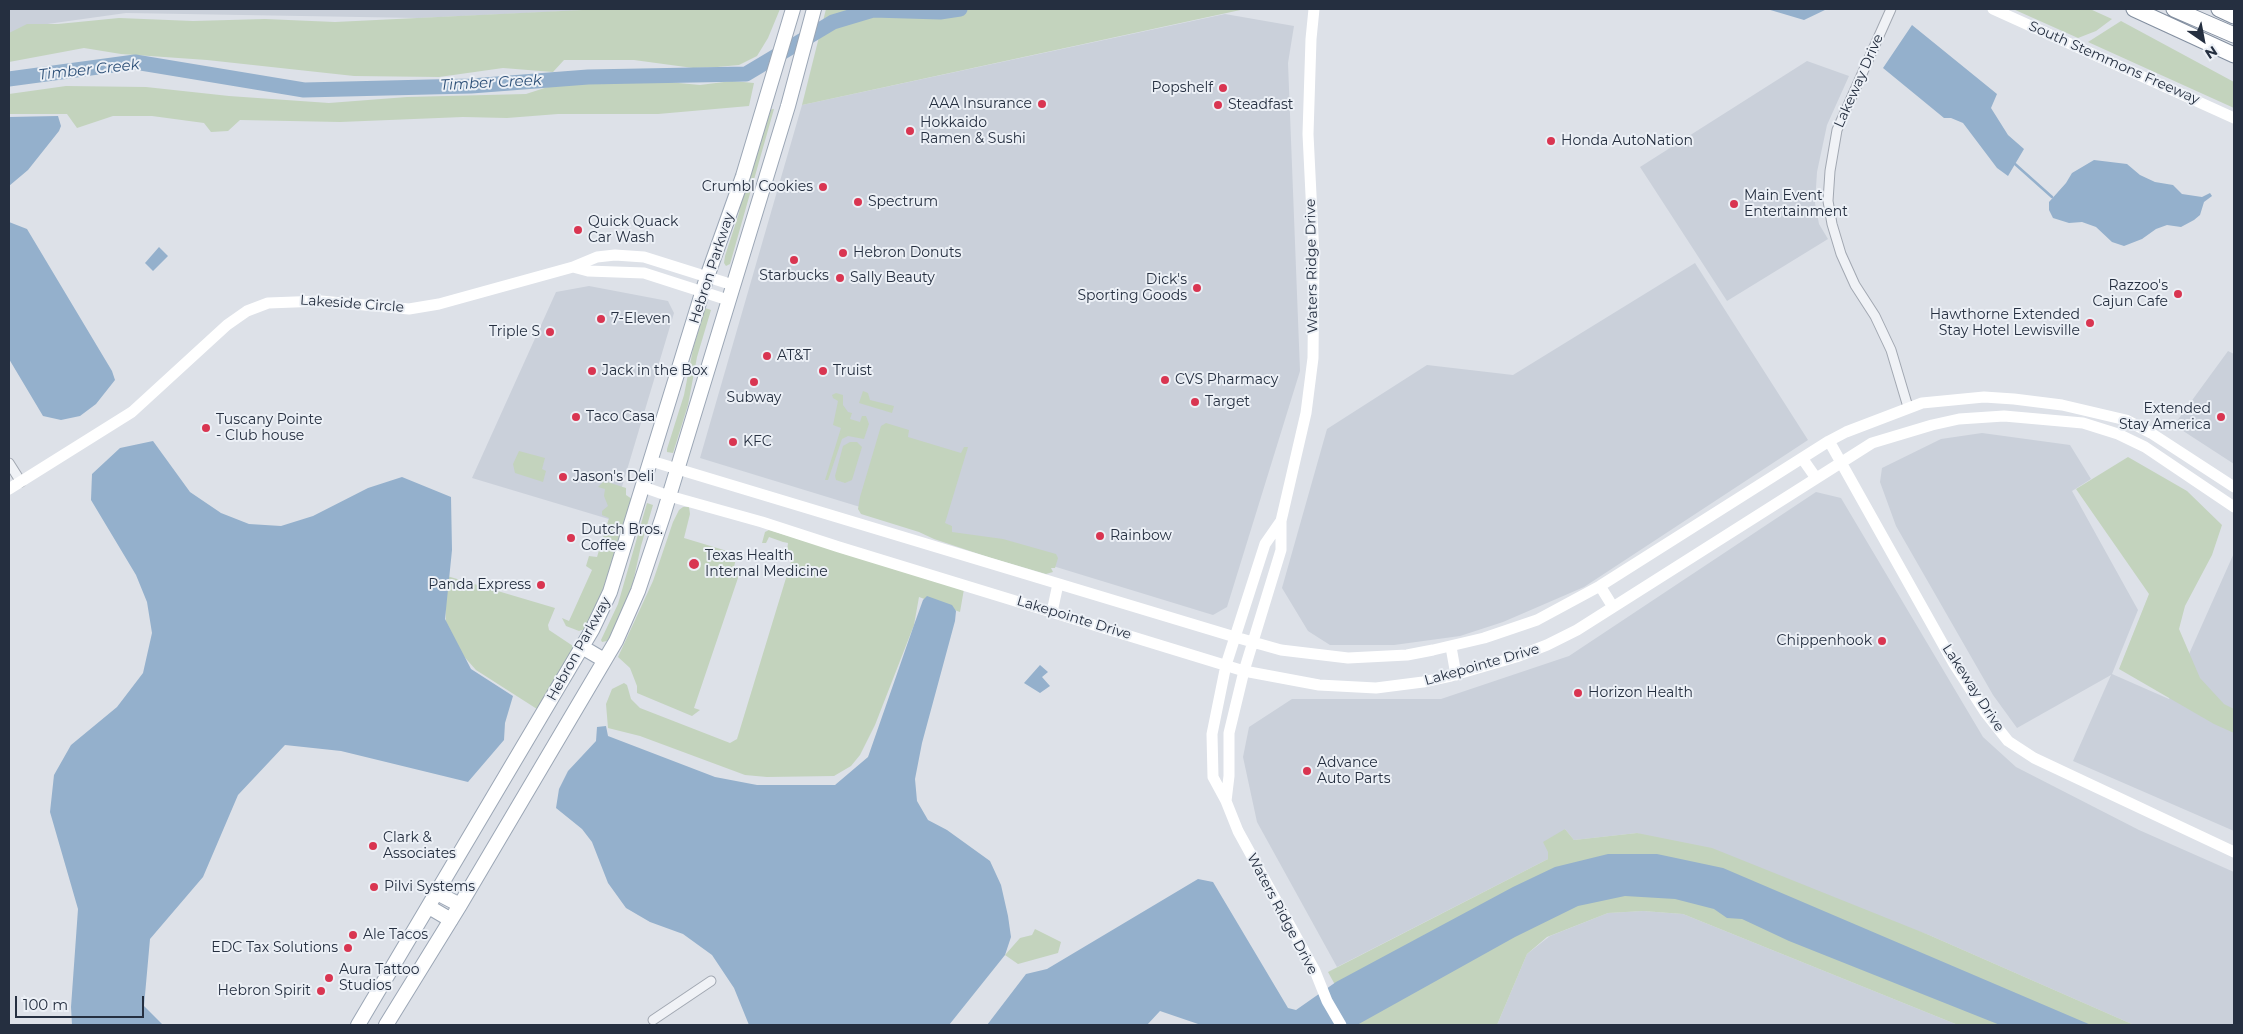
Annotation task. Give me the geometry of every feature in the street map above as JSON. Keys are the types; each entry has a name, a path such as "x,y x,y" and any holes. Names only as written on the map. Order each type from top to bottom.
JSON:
{"highway":[{"path":"2135,9 2231,54"},
{"path":"2174,9 2234,35"},
{"path":"2219,9 2234,16"}],"main road":[{"name":"Hebron Parkway","path":"358,1025 582,647 612,587 707,277 763,110 793,9"},
{"name":"Hebron Parkway","path":"386,1025 460,905 616,640 638,591 678,467 788,106 814,9"},
{"name":"Waters Ridge Drive","path":"1226,801 1229,776 1229,733 1244,670 1281,550 1281,521 1306,413 1313,358 1314,256 1308,134 1314,9"},
{"name":"South Stemmons Freeway","path":"1994,9 2234,118"},
{"name":"Lakeside Circle","path":"9,489 132,412 177,372 204,344 247,311 268,303 321,301 409,309 439,304 573,267 597,257 615,255 644,257 733,286"},
{"name":"Lakeside Circle","path":"573,267 588,271 644,273 728,300"},
{"name":"Lakepointe Drive","path":"651,461 678,467 808,510 1281,650 1348,658 1407,655 1451,647 1537,620 1600,586 1829,441 1846,432 1922,403 1984,397 2014,399 2084,409 2126,420 2151,433 2234,487"},
{"name":"Lakepointe Drive","path":"643,487 1244,670 1319,685 1376,688 1423,682 1456,675 1547,646 1577,630 1872,444 1908,431 1959,419 2004,416 2083,423 2118,434 2145,447 2234,507"},
{"path":"2145,447 2151,433"},
{"name":"Lakeway Drive","path":"1829,441 1954,664 1985,712 2008,741 2034,758 2234,852"},
{"path":"1802,458 1816,478"},
{"name":"Waters Ridge Drive","path":"1281,521 1265,544 1226,665 1212,734 1213,777 1226,801 1238,831 1315,972 1327,1001 1341,1025"},
{"path":"1052,612 1058,584"},
{"path":"1600,586 1613,607"},
{"path":"582,647 604,660"},
{"path":"1451,647 1456,675"},
{"path":"437,893 460,905"},
{"path":"429,907 451,920"}],"street":[{"name":"Lakeway Drive","path":"1891,9 1835,137 1828,201 1832,224 1855,285 1875,316 1891,350 1908,407"},
{"path":"9,463 21,482"},
{"path":"653,1020 711,981"}],"shaded area":[{"path":"9,9 612,9 419,18 126,13 33,26 9,36"},
{"path":"1225,14 1294,26 1288,63 1300,371 1227,607 1213,615 700,458 802,105"},
{"path":"1807,61 1849,76 1827,125 1817,172 1815,203 1819,224 1828,239 1727,301 1640,167"},
{"path":"1695,263 1808,440 1584,587 1503,622 1460,636 1394,645 1330,645 1308,631 1282,588 1327,429 1427,365 1513,375"},
{"path":"589,286 668,301 674,313 612,520 472,478 556,292"},
{"path":"2228,351 2234,354 2234,464 2174,425"},
{"path":"1982,433 2070,445 2091,479 2072,491 2138,610 2112,674 2169,699 2234,553 2234,831 2073,761 2111,675 2017,728 1993,695 1896,526 1880,482 1882,468 1941,439"},
{"path":"1816,492 1841,498 1983,737 2016,767 2139,830 2234,872 2234,1025 2134,1025 1929,935 1637,833 1574,840 1565,829 1549,852 1548,859 1337,967 1257,822 1243,757 1249,727 1292,699 1441,699 1569,656"},
{"path":"1643,911 1683,914 1958,1025 1497,1025 1527,954 1550,936 1608,913"}],"green space":[{"path":"603,9 780,9 768,38 757,56 739,65 717,67 693,68 634,60 564,60 553,72 503,68 439,77 354,76 207,60 121,54 84,48 9,62 9,33 27,24 58,24 119,18 193,21 265,19 335,22"},
{"path":"826,9 1245,9 802,105"},
{"path":"2013,9 2090,9 2112,19 2096,31 2078,38"},
{"path":"2121,21 2234,82 2234,108 2088,42"},
{"path":"594,81 668,82 700,85 732,81 754,83 749,106 658,114 558,114 507,118 463,117 340,122 240,120 228,131 211,132 204,123 152,116 113,116 77,128 67,114 9,114 9,94 66,86 146,87 229,96 329,103 407,97 526,94 557,84"},
{"path":"774,109 730,264 726,266 724,263 725,256 739,213 743,188 767,110"},
{"path":"705,308 711,310 697,357 688,405 673,453 667,452 684,395 693,349"},
{"path":"863,391 868,393 870,400 894,406 892,413 859,403"},
{"path":"836,393 843,395 843,405 848,412 852,413 850,419 860,422 862,416 866,416 869,424 864,439 848,436 842,439 828,480 825,480 841,428 833,425 838,401 832,395"},
{"path":"886,423 909,430 908,437 961,453 964,447 968,447 945,523 952,526 952,532 1003,539 1056,554 1058,558 1055,568 1051,568 1053,572 1046,574 991,558 919,532 861,514 858,509 860,497 881,426"},
{"path":"850,442 857,442 862,447 852,480 845,483 836,480 835,476 843,446"},
{"path":"519,451 545,458 542,469 546,471 543,482 515,473 513,464"},
{"path":"2128,457 2187,491 2222,525 2212,555 2185,606 2179,629 2200,678 2224,704 2234,709 2234,733 2214,724 2119,669 2149,594 2076,489"},
{"path":"604,481 626,488 626,495 632,499 606,583 585,629 579,631 566,626 562,618 569,621 592,570 586,566 589,556 597,557 609,518 602,515 602,511 608,506 604,496 605,489 598,487"},
{"path":"647,503 653,505 632,587 612,633 607,641 602,642 601,640 618,604"},
{"path":"683,507 689,507 690,514 684,538 737,554 734,567 740,572 694,708 700,710 692,716 637,693 637,686 630,668 618,657 653,581 673,522 679,510"},
{"path":"769,530 964,589 960,612 919,597 914,625 875,725 860,755 851,766 834,776 767,777 745,775 640,736 608,728 606,704 612,689 624,683 627,685 631,699 640,708 730,743 737,739 793,555 787,551 788,543 769,537 766,543 762,543 765,532"},
{"path":"447,576 555,608 548,625 549,630 573,646 570,655 537,709 476,670 460,652 446,625 445,599"},
{"path":"1565,829 1574,840 1637,833 1712,848 1929,935 2134,1025 1958,1025 1683,914 1643,911 1608,913 1547,937 1527,954 1497,1025 1357,1025 1328,972 1548,859 1548,852 1543,842"},
{"path":"1035,929 1061,942 1058,953 1018,964 1005,955 1020,938 1032,935"}],"water":[{"path":"1767,9 1827,9 1804,20"},
{"path":"1912,25 1997,94 1991,108 2008,135 2024,149 2008,176 1997,168 1963,123 1951,118 1944,118 1883,68"},
{"path":"58,116 61,126 59,131 28,170 9,186 9,117"},
{"path":"2094,160 2127,164 2140,175 2155,182 2173,185 2182,194 2202,197 2210,193 2212,196 2204,202 2200,215 2194,220 2181,227 2167,225 2156,229 2142,239 2124,246 2112,242 2096,227 2082,222 2069,223 2053,218 2049,210 2049,202 2066,183 2072,173"},
{"path":"9,222 27,229 112,371 115,380 96,404 80,416 61,420 43,416 9,359"},
{"path":"159,247 168,256 153,271 145,263"},
{"path":"153,441 190,492 221,513 249,524 281,526 313,516 368,488 402,477 451,497 452,550 445,619 471,669 513,696 505,723 504,740 468,782 341,751 285,745 238,795 203,877 150,939 144,1006 163,1025 72,1025 71,1007 78,909 50,812 54,775 71,745 117,707 143,673 152,633 147,602 136,575 91,500 92,474 120,448"},
{"path":"927,596 952,605 956,611 955,621 922,743 915,779 917,801 928,820 947,830 990,861 1001,885 1008,916 1011,937 1005,955 949,1025 749,1025 734,988 712,955 683,934 650,922 626,908 608,883 592,842 582,829 556,808 559,789 568,771 596,741 597,727 606,726 608,736 715,777 757,785 835,785 868,757 923,600"},
{"path":"1040,665 1048,672 1042,677 1050,686 1040,693 1024,683"},
{"path":"1608,854 1657,854 1723,868 2091,1025 2000,1025 1789,941 1742,919 1727,918 1714,909 1675,899 1625,896 1578,906 1515,937 1357,1025 1201,1025 1160,1011 1147,1025 987,1025 1026,974 1047,969 1198,879 1213,882 1288,1008 1296,1010 1336,982 1513,887 1555,867"}],"waterway":[{"name":"Timber Creek","path":"9,79 135,62 304,90 471,86 588,77 746,74 833,22 873,10 940,12 960,9"},
{"path":"2015,164 2052,197"}],"place":[{"name":"Popshelf","path":"1223,88"},
{"name":"AAA Insurance","path":"1042,104"},
{"name":"Steadfast","path":"1218,105"},
{"name":"Hokkaido Ramen & Sushi","path":"910,131"},
{"name":"Honda AutoNation","path":"1551,141"},
{"name":"Crumbl Cookies","path":"823,187"},
{"name":"Spectrum","path":"858,202"},
{"name":"Main Event Entertainment","path":"1734,204"},
{"name":"Quick Quack Car Wash","path":"578,230"},
{"name":"Hebron Donuts","path":"843,253"},
{"name":"Starbucks","path":"794,260"},
{"name":"Sally Beauty","path":"840,278"},
{"name":"Dick's Sporting Goods","path":"1197,288"},
{"name":"Razzoo's Cajun Cafe","path":"2178,294"},
{"name":"7-Eleven","path":"601,319"},
{"name":"Hawthorne Extended Stay Hotel Lewisville","path":"2090,323"},
{"name":"Triple S","path":"550,332"},
{"name":"AT&T","path":"767,356"},
{"name":"Jack in the Box","path":"592,371"},
{"name":"Truist","path":"823,371"},
{"name":"CVS Pharmacy","path":"1165,380"},
{"name":"Subway","path":"754,382"},
{"name":"Target","path":"1195,402"},
{"name":"Taco Casa","path":"576,417"},
{"name":"Extended Stay America","path":"2221,417"},
{"name":"Tuscany Pointe - Club house","path":"206,428"},
{"name":"KFC","path":"733,442"},
{"name":"Jason's Deli","path":"563,477"},
{"name":"Rainbow","path":"1100,536"},
{"name":"Dutch Bros. Coffee","path":"571,538"},
{"name":"Texas Health Internal Medicine","path":"694,564"},
{"name":"Panda Express","path":"541,585"},
{"name":"Chippenhook","path":"1882,641"},
{"name":"Horizon Health","path":"1578,693"},
{"name":"Advance Auto Parts","path":"1307,771"},
{"name":"Clark & Associates","path":"373,846"},
{"name":"Pilvi Systems","path":"374,887"},
{"name":"Ale Tacos","path":"353,935"},
{"name":"EDC Tax Solutions","path":"348,948"},
{"name":"Aura Tattoo Studios","path":"329,978"},
{"name":"Hebron Spirit","path":"321,991"}]}
